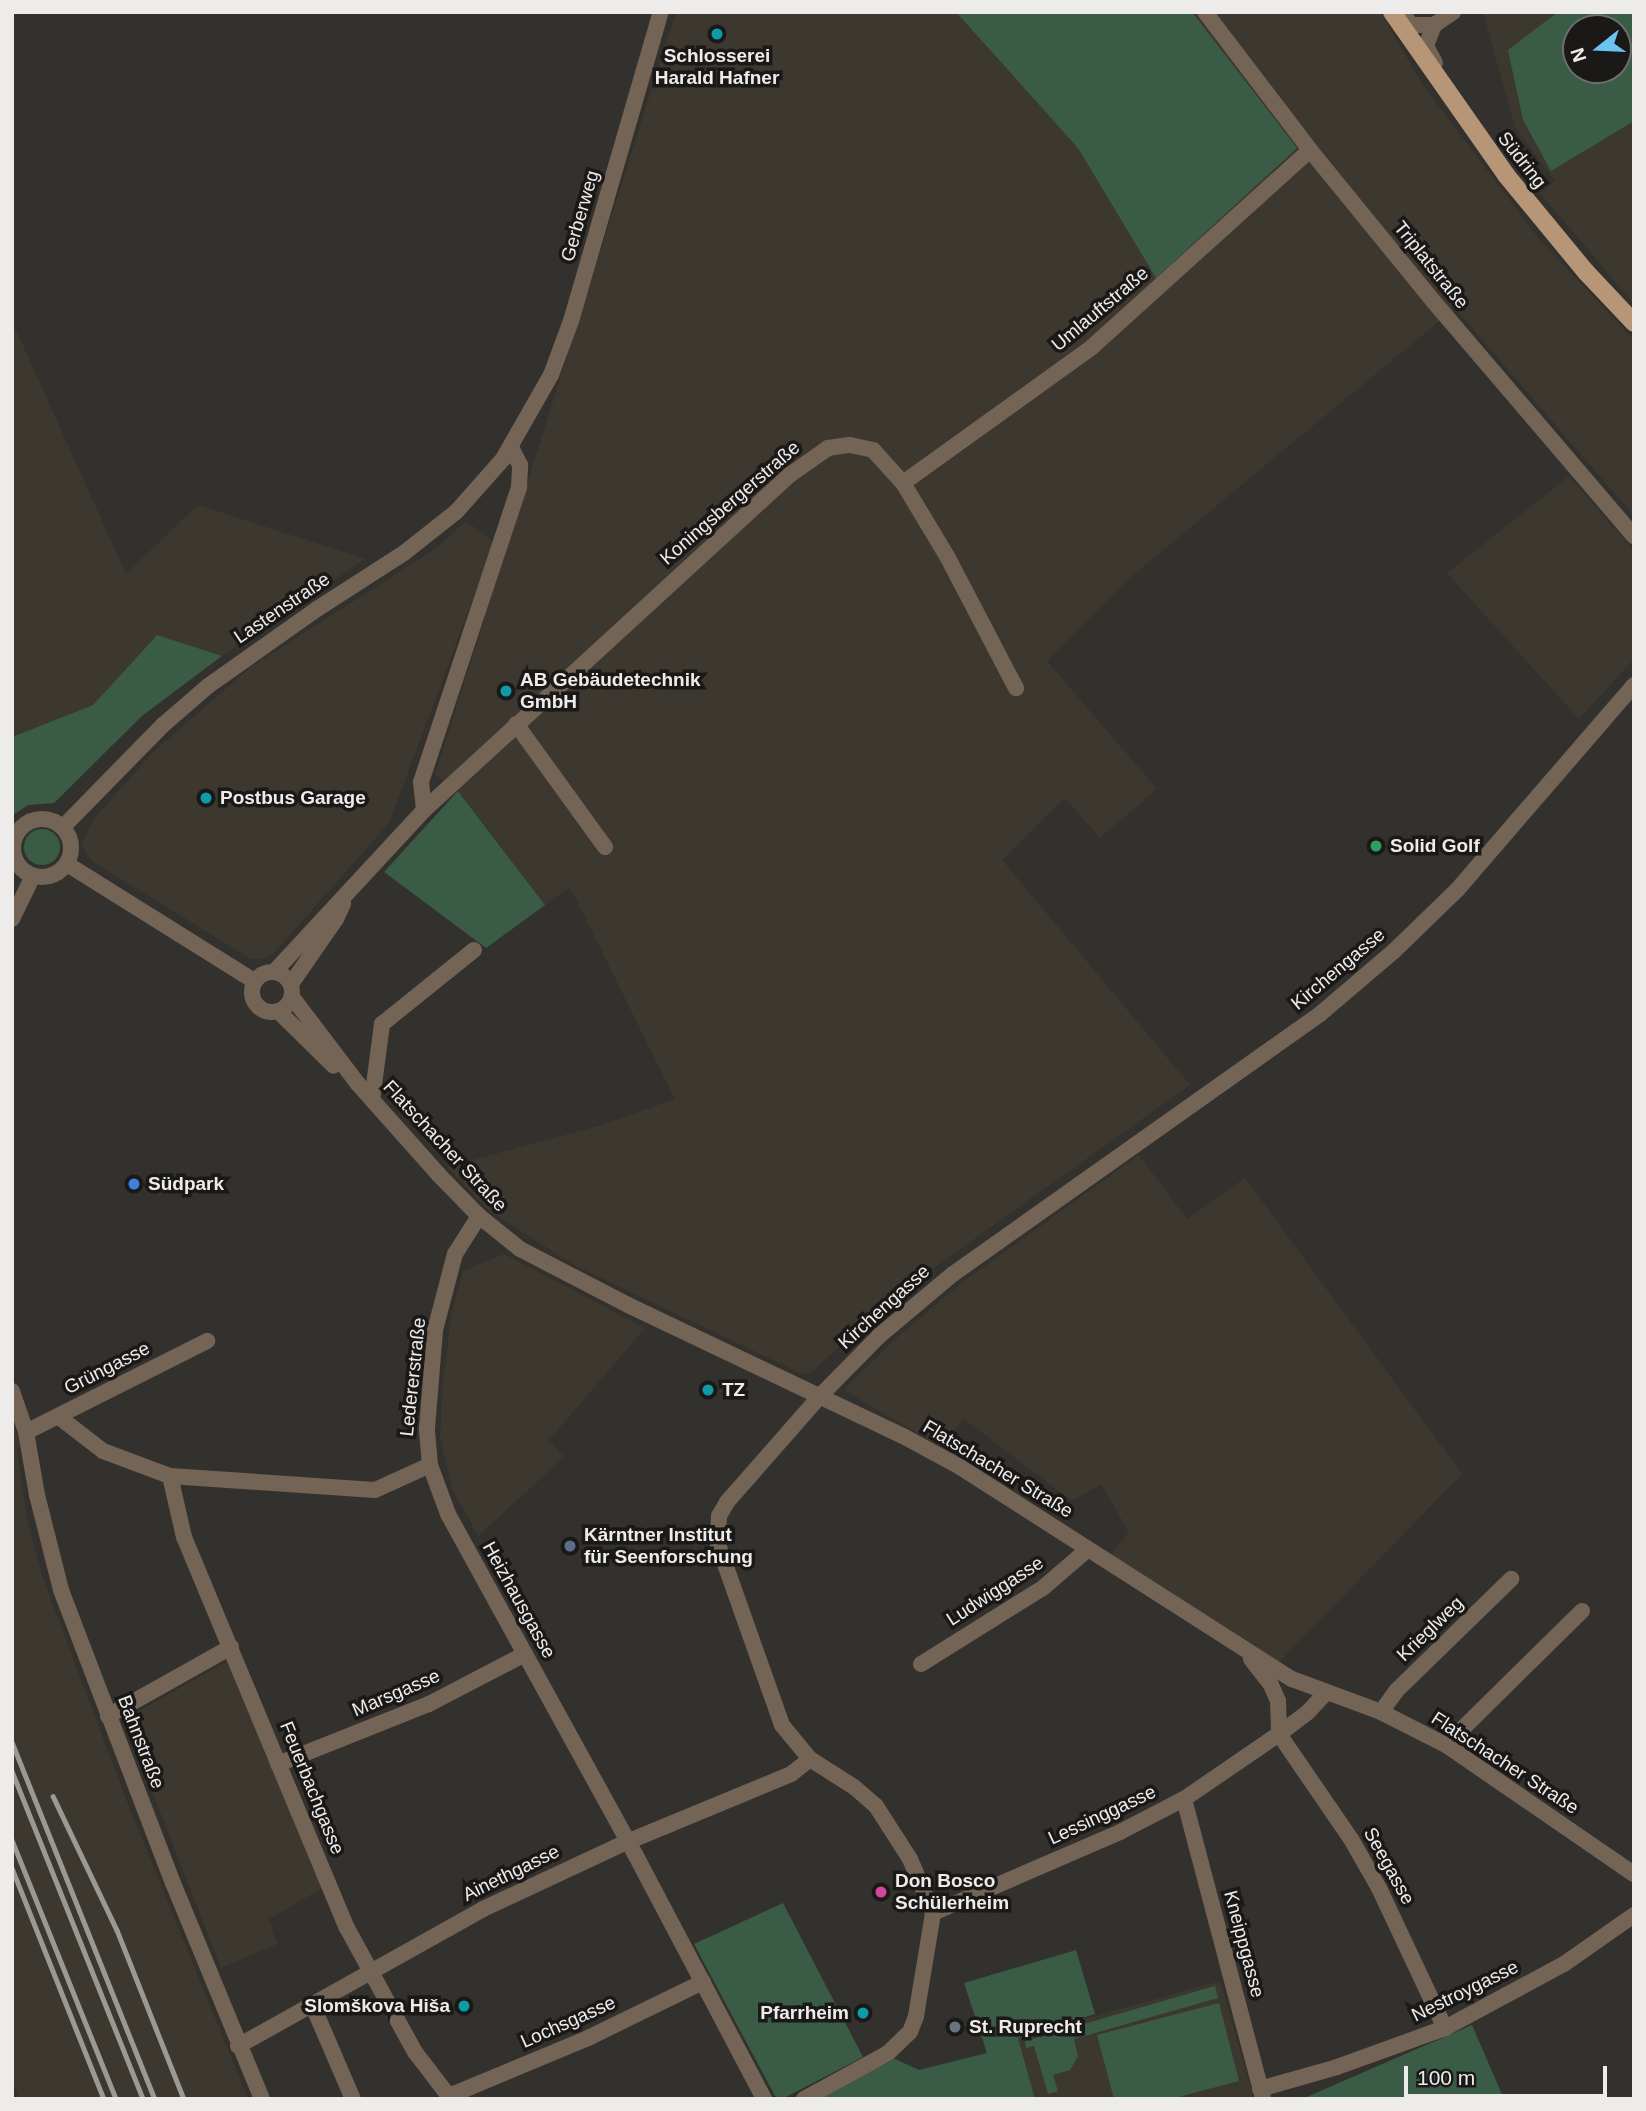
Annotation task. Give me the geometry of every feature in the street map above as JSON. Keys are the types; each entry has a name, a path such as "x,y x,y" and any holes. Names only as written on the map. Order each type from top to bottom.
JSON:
{"main road":[{"name":"Südring","path":"1392,12 1451,101 1514,185 1586,272 1634,323"}],"street":[{"name":"Gerberweg","path":"523,426 551,374 571,321 661,12"},
{"name":"Triplatstraße","path":"1205,12 1310,150 1434,302 1634,537"},
{"path":"1402,12 1411,24 1434,25"},
{"path":"1451,101 1426,46 1434,25 1452,12"},
{"name":"Umlauftstraße","path":"904,483 1092,347 1310,150"},
{"name":"Lastenstraße","path":"63,827 163,725 208,686 317,609 404,553 456,512 511,447 523,426"},
{"name":"Koningsbergerstraße","path":"275,971 424,810 812,457 828,447 850,446 873,450 904,483 948,558 1016,688"},
{"path":"424,810 421,782 519,487 520,465 511,447"},
{"name":"Kirchengasse","path":"933,1913 910,1859 876,1806 860,1791 810,1759 789,1736 774,1709 726,1574 717,1529 727,1503 821,1395 879,1336 953,1274 1320,1014 1394,951 1457,890 1634,685"},
{"path":"516,724 605,847"},
{"path":"36,820 51,820 63,827 69,836 71,850 67,864 58,873 45,877 33,876 22,868 14,855 13,840 20,828 36,820"},
{"path":"67,864 254,981"},
{"path":"12,919 33,876"},
{"name":"Koningsbergerstraße","path":"291,990 336,919 345,898"},
{"path":"372,1100 382,1024 474,950"},
{"path":"275,971 285,976 291,990 287,1005 278,1011 259,1008 253,998 254,981 263,973 275,971"},
{"name":"Flatschacher Straße","path":"291,990 372,1100 479,1216 520,1249 628,1305 821,1395 960,1467 1292,1679 1381,1712 1446,1745 1634,1874"},
{"name":"Flatschacher Straße","path":"278,1011 344,1077 358,1084"},
{"name":"Ledererstraße","path":"430,1465 427,1428 435,1330 455,1254 479,1216"},
{"name":"Grüngasse","path":"26,1432 207,1341"},
{"name":"Bahnstraße","path":"12,1391 26,1432 49,1549 108,1716 238,2046 262,2099"},
{"path":"59,1417 103,1451 170,1476 375,1490 430,1465"},
{"name":"Heizhausgasse","path":"430,1465 448,1514 764,2099"},
{"name":"Feuerbachgasse","path":"170,1476 184,1537 347,1928 415,2052 450,2097"},
{"name":"Ludwiggasse","path":"921,1664 1044,1587 1088,1549"},
{"name":"Krieglweg","path":"1381,1712 1396,1691 1511,1579"},
{"path":"1446,1745 1582,1611"},
{"path":"108,1716 232,1647"},
{"path":"1243,1648 1271,1685 1278,1701 1279,1734"},
{"name":"Marsgasse","path":"278,1764 429,1704 525,1654"},
{"name":"Lessinggasse","path":"933,1913 1120,1832 1184,1799 1279,1734 1308,1712 1326,1693"},
{"name":"Seegasse","path":"1279,1734 1351,1839 1374,1878 1445,2028"},
{"name":"Ainethgasse","path":"238,2046 484,1909 627,1842 790,1774 810,1759"},
{"name":"Kneippgasse","path":"1184,1799 1262,2094"},
{"path":"804,2099 888,2053 910,2032 916,2016 933,1913"},
{"name":"Nestroygasse","path":"1262,2094 1445,2028 1564,1964 1634,1915"},
{"name":"Lochsgasse","path":"450,2097 588,2038 703,1982"},
{"path":"312,2004 352,2099"}],"shaded area":[{"path":"676,12 1380,12 1423,85 1538,238 1634,340 1634,516 1455,308 1132,576 1047,661 1157,789 1100,838 1065,798 1002,860 1190,1085 897,1294 812,1372 802,1374 572,1264 486,1208 447,1167 605,1124 675,1099 570,887 545,905 459,791 435,775"},
{"path":"1483,12 1634,12 1634,304 1540,193 1555,181 1515,127"},
{"path":"16,330 126,574 198,505 365,559 222,656 156,635 93,705 12,737 12,331"},
{"path":"1569,476 1634,551 1634,659 1579,719 1447,573"},
{"path":"466,521 494,542 389,823 272,955 251,959 92,861 81,845 94,819 152,753 251,667 435,549"},
{"path":"1139,1155 1187,1219 1245,1178 1462,1474 1279,1662 1111,1555 1129,1532 1101,1484 1072,1501 964,1419 941,1447 844,1390 892,1342 960,1284"},
{"path":"504,1254 645,1328 549,1440 564,1457 478,1536 452,1488 440,1438 442,1391 452,1311 463,1271"},
{"path":"12,1418 21,1446 17,1448 27,1518 42,1576 127,1802 248,2099 19,2099 12,2080"},
{"path":"230,1660 324,1887 269,1919 277,1944 221,1968 124,1719"},
{"path":"1220,1981 1254,2099 1035,2099 1018,2038"}],"green space":[{"path":"956,12 1192,12 1297,148 1156,278 1078,148"},
{"path":"1558,12 1634,12 1634,121 1551,171 1523,120 1508,50"},
{"path":"157,635 222,656 142,716 54,803 28,805 12,816 12,737 93,705"},
{"path":"458,791 545,905 486,948 384,872"},
{"path":"42,829 55,834 60,847 55,860 42,865 29,860 24,847 29,834"},
{"path":"783,1903 863,2057 782,2099 775,2096 694,1944"},
{"path":"1076,1950 1095,2014 1018,2038 1035,2099 817,2099 895,2059 919,2070 987,2053 964,1983"},
{"path":"1215,1986 1218,1998 1074,2039 1078,2056 1070,2070 1053,2075 1058,2091 1048,2094 1034,2046 1026,2048 1025,2041"},
{"path":"1219,2003 1239,2081 1171,2099 1114,2099 1097,2035"},
{"path":"1472,2025 1504,2099 1302,2099"}],"railway":[{"path":"12,1742 155,2099"},
{"path":"12,1771 143,2099"},
{"path":"53,1796 117,1930 184,2099"},
{"path":"12,1840 116,2099"},
{"path":"12,1868 104,2099"}],"place":[{"name":"Schlosserei Harald Hafner","path":"717,34"},
{"name":"AB Gebäudetechnik GmbH","path":"506,691"},
{"name":"Postbus Garage","path":"206,798"},
{"name":"Solid Golf","path":"1376,846"},
{"name":"Südpark","path":"134,1184"},
{"name":"TZ","path":"708,1390"},
{"name":"Kärntner Institut für Seenforschung","path":"570,1546"},
{"name":"Don Bosco Schülerheim","path":"881,1892"},
{"name":"Slomškova Hiša","path":"464,2006"},
{"name":"Pfarrheim","path":"863,2013"},
{"name":"St. Ruprecht","path":"955,2027"}]}
